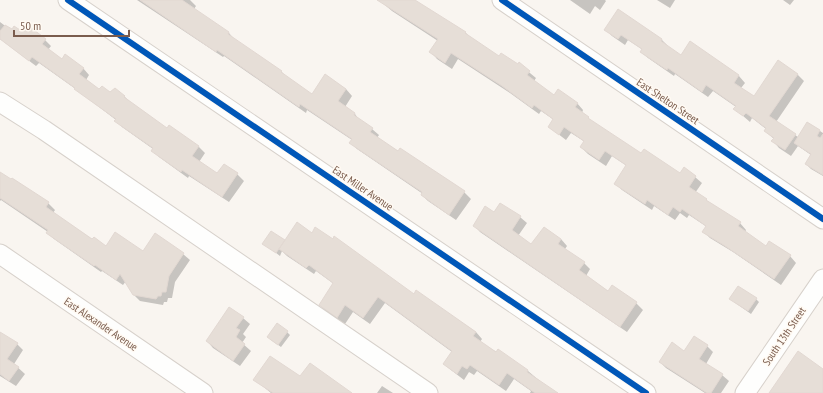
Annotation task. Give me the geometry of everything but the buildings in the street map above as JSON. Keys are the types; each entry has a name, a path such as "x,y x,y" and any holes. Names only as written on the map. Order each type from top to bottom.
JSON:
{"street":[{"name":"East Miller Avenue","path":"68,0 646,393"},
{"name":"East Shelton Street","path":"502,0 823,219"},
{"path":"0,102 44,130 428,393"},
{"name":"East Alexander Avenue","path":"0,254 203,393"},
{"name":"South 13th Street","path":"745,393 823,279"}],"cycle path":[{"path":"68,0 646,393"},
{"path":"502,0 823,219"}]}
